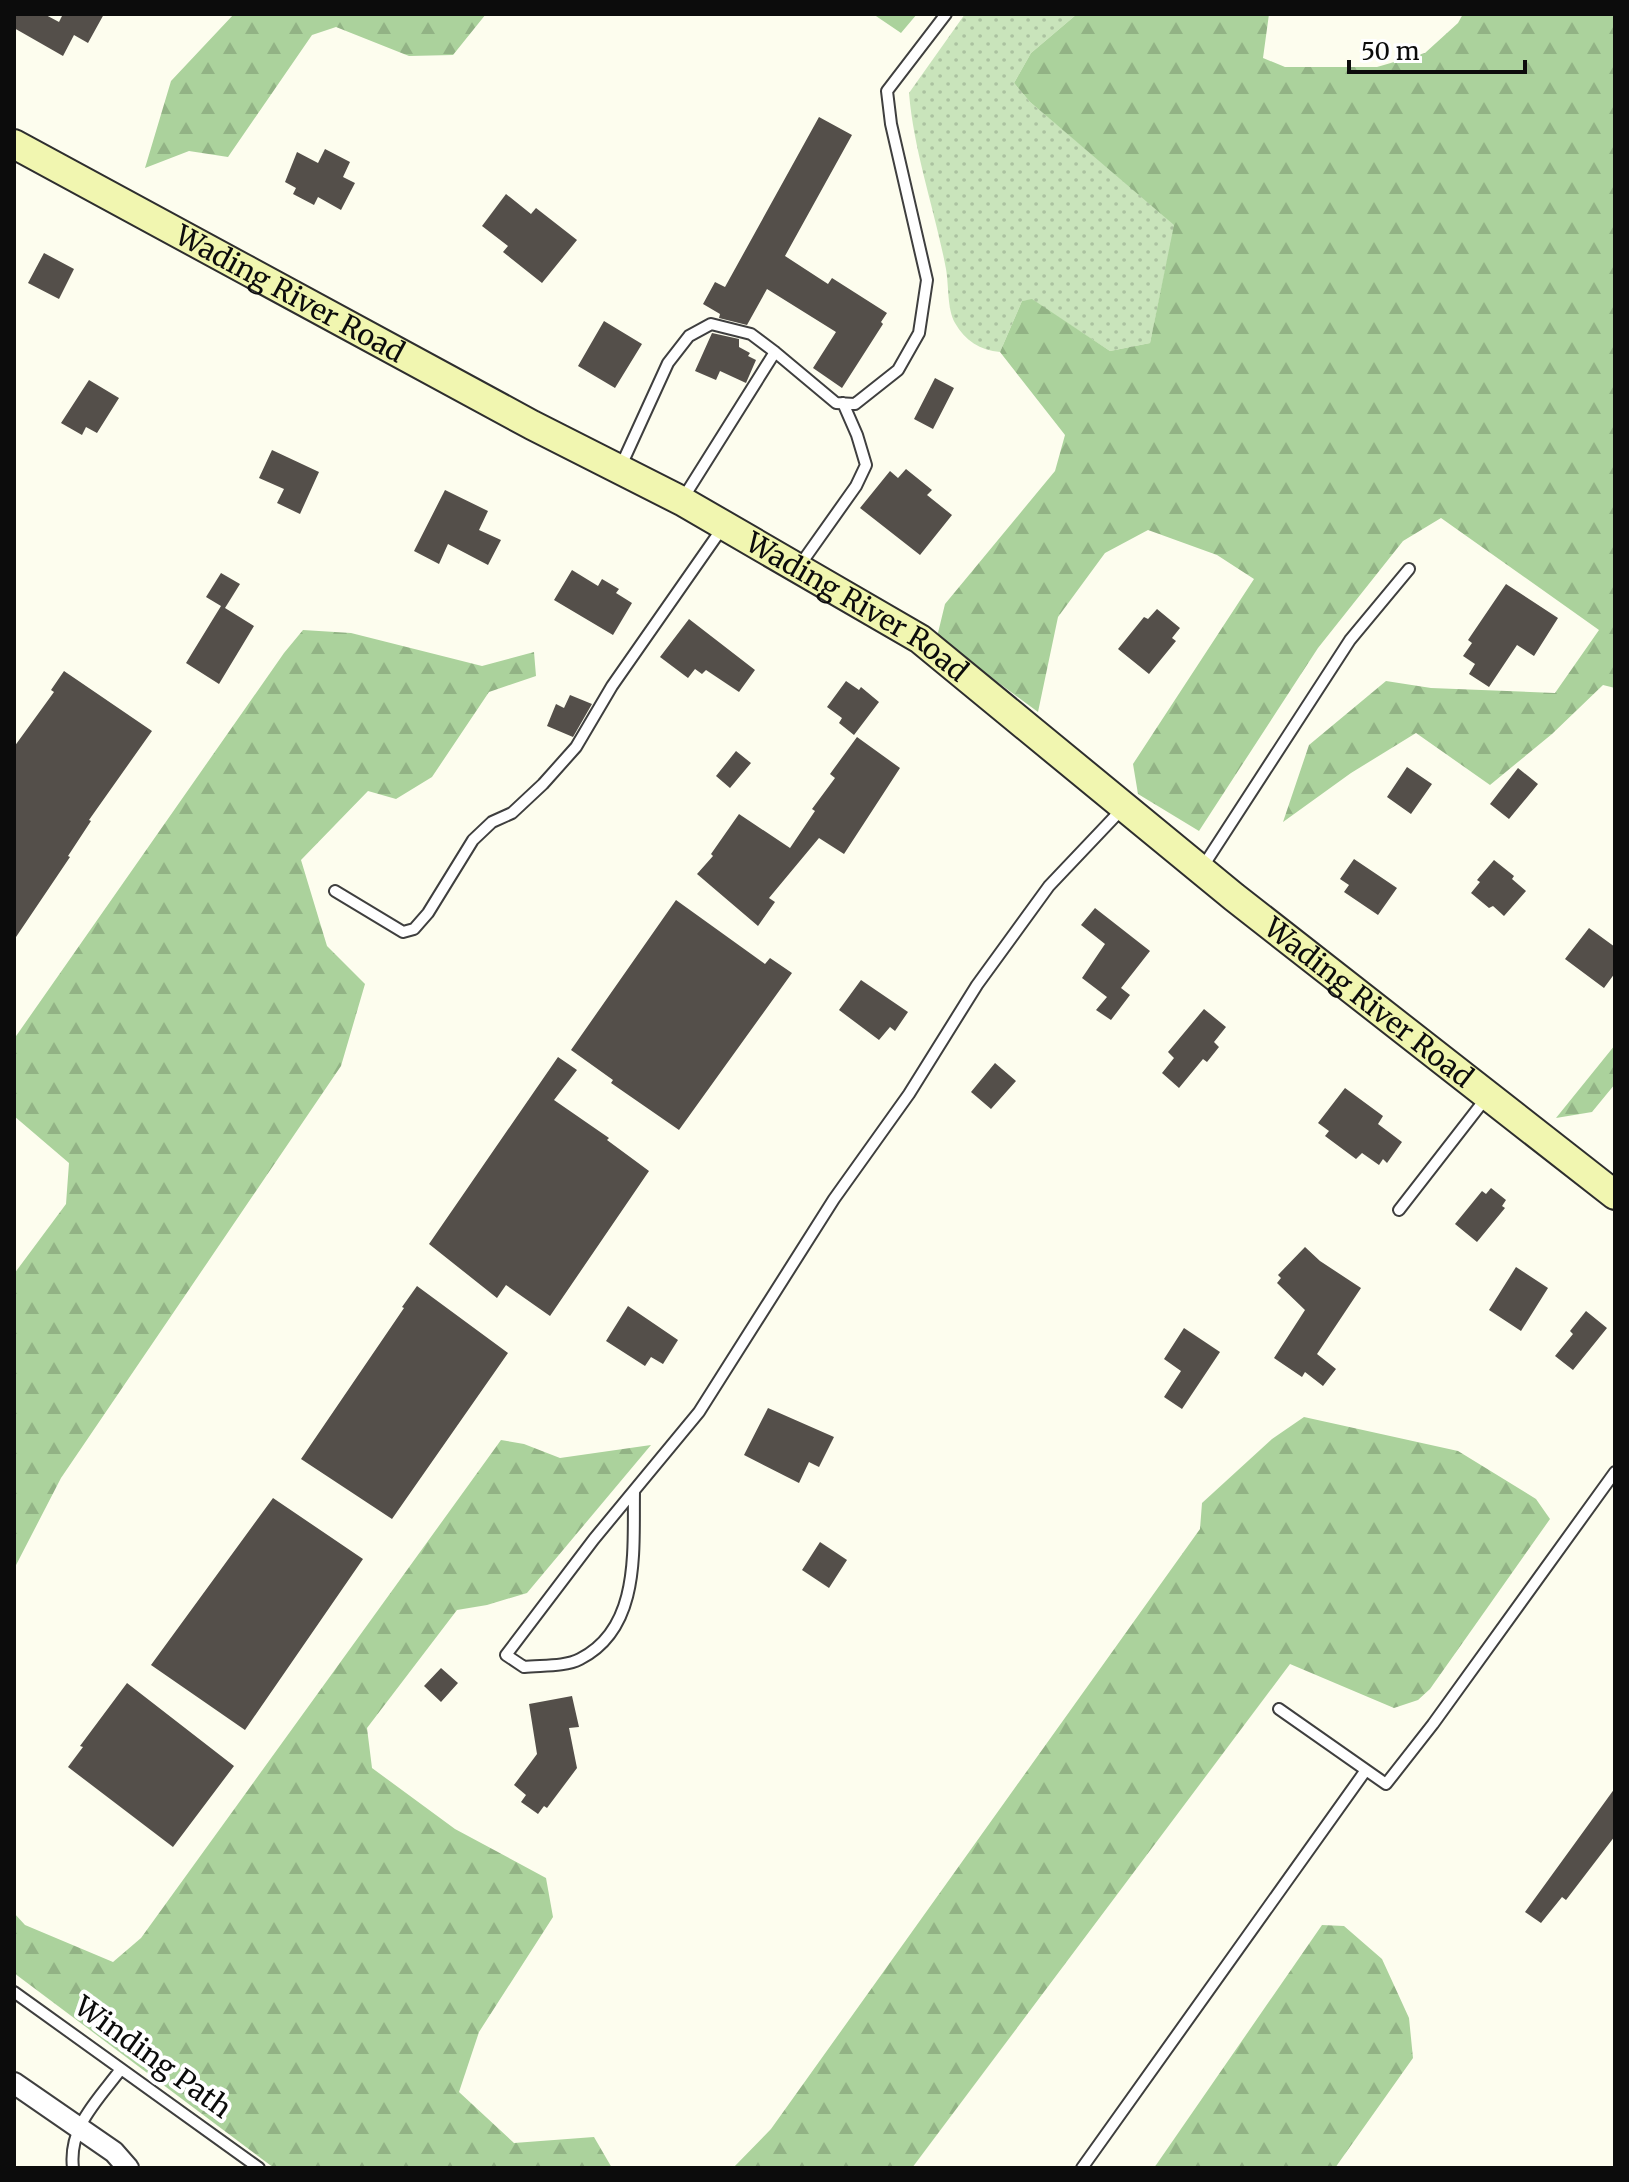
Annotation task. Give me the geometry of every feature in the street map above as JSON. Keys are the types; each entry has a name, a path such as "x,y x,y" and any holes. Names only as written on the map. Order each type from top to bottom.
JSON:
{"main road":[{"name":"Wading River Road","path":"14,144 532,425 682,501 920,639 1201,870 1615,1195"}],"street":[{"path":"14,2083 114,2152 128,2168"}],"lane":[{"path":"619,469 668,363 689,336 711,324 751,334 836,403 855,404 898,370 919,333 927,280 891,124 887,91 946,14"},
{"path":"682,501 775,352"},
{"path":"798,568 856,486 866,465 843,403"},
{"path":"335,891 403,932 414,929 428,913 473,840 492,822 512,813 576,747 612,686 724,525"},
{"path":"1201,870 1350,640 1409,569"},
{"path":"634,1491 633,1581 611,1637 578,1661 524,1667 506,1655 594,1539 699,1412 834,1199 909,1094 977,985 1049,886 1124,807"},
{"path":"1399,1210 1488,1095"},
{"path":"1279,1709 1386,1784 1615,1472"},
{"path":"1082,2168 1366,1770"},
{"name":"Winding Path","path":"14,1992 259,2168"},
{"path":"73,2168 71,2150 78,2127 121,2069"}],"green space":[{"path":"234,14 486,14 453,55 409,56 336,27 312,35 228,157 189,151 145,168 171,81"},
{"path":"873,14 917,14 901,33"},
{"path":"965,14 1077,14 1031,53 1014,83 1030,102 1175,224 1150,343 1110,351 1032,300 1022,301 1000,352 974,344 955,323 949,304 946,269 915,138 909,93"},
{"path":"1077,14 1269,14 1263,58 1285,67 1377,67 1425,53 1458,23 1463,14 1615,14 1615,688 1603,685 1552,734 1490,785 1416,733 1351,773 1283,822 1309,745 1386,681 1431,688 1555,693 1599,630 1441,518 1403,541 1318,648 1199,831 1138,794 1133,764 1254,579 1217,555 1148,530 1105,553 1058,617 1038,712 937,637 945,604 1055,471 1065,435 1000,352 1022,301 1032,299 1110,351 1150,343 1174,225 1030,102 1014,83 1031,53"},
{"path":"303,630 351,633 482,666 534,652 536,676 489,692 432,777 396,799 368,791 301,860 327,946 365,984 341,1066 61,1478 14,1569 14,1274 66,1204 69,1163 14,1116 14,1039"},
{"path":"1615,1045 1615,1084 1592,1112 1556,1118"},
{"path":"1304,1417 1458,1451 1536,1499 1550,1519 1430,1689 1418,1700 1394,1708 1290,1664 912,2168 733,2168 771,2129 1200,1529 1202,1503 1272,1439"},
{"path":"501,1440 524,1444 560,1458 651,1445 527,1593 457,1610 367,1728 372,1768 455,1829 546,1878 553,1917 479,2032 459,2092 514,2143 594,2137 612,2168 274,2168 14,1973 14,1913 25,1925 113,1962 141,1938"},
{"path":"1322,1925 1344,1926 1382,1959 1409,2018 1413,2058 1335,2168 1154,2168"}],"building":[{"path":"14,14 44,14 59,22 63,14 104,14 88,43 74,35 63,56 14,28"},
{"path":"819,117 852,135 785,256 828,284 832,278 887,313 842,388 813,368 836,332 767,289 747,325 719,318 720,314 703,304 715,282 725,287"},
{"path":"325,149 350,162 343,177 355,183 341,210 318,197 314,205 293,194 296,188 285,182 297,152 318,163"},
{"path":"506,194 531,214 536,208 577,240 542,283 503,252 508,246 482,226"},
{"path":"44,253 74,269 59,299 28,283"},
{"path":"604,321 642,344 615,388 578,366"},
{"path":"712,333 739,339 739,347 756,360 746,383 720,371 716,380 695,371"},
{"path":"935,378 954,388 933,429 914,419"},
{"path":"89,380 119,398 97,433 86,427 82,435 61,423"},
{"path":"272,450 319,472 300,514 277,503 284,489 259,478"},
{"path":"906,469 932,490 927,495 952,515 920,555 860,508 890,471 898,478"},
{"path":"445,490 488,511 479,530 501,540 488,565 448,544 439,564 414,551"},
{"path":"572,570 598,586 602,579 619,589 616,593 632,603 613,635 554,600"},
{"path":"221,573 240,584 225,608 254,626 219,684 186,663 221,606 206,597"},
{"path":"1506,584 1558,618 1534,656 1517,645 1489,687 1469,674 1475,664 1463,656 1472,643 1468,640"},
{"path":"1157,609 1180,628 1172,638 1176,641 1149,674 1118,649 1144,617 1148,619"},
{"path":"689,619 755,670 739,692 706,670 702,674 695,669 688,678 660,657"},
{"path":"64,671 152,731 89,820 70,857 14,940 14,747 54,692 51,690"},
{"path":"846,681 859,690 861,687 879,702 854,735 839,723 842,718 827,707"},
{"path":"570,695 592,704 573,737 547,726 556,704 564,708"},
{"path":"857,737 900,768 844,854 819,838 769,898 775,902 758,926 697,874 713,856 711,854 739,814 790,848 815,811 812,809 835,778 830,774"},
{"path":"736,751 751,763 730,788 716,776"},
{"path":"1407,767 1432,784 1411,814 1387,797"},
{"path":"1518,768 1538,784 1509,819 1490,804"},
{"path":"1354,859 1397,888 1378,915 1344,892 1349,885 1340,879"},
{"path":"1494,860 1514,876 1512,879 1526,891 1504,916 1471,893 1480,882 1477,880"},
{"path":"676,900 765,964 770,958 792,973 679,1130 611,1083 613,1080 571,1050"},
{"path":"1095,908 1150,951 1121,988 1130,995 1111,1020 1096,1010 1107,997 1082,978 1105,944 1081,925"},
{"path":"1589,928 1615,947 1615,973 1604,988 1565,959"},
{"path":"861,980 908,1012 895,1031 890,1027 879,1040 839,1010"},
{"path":"1204,1009 1226,1027 1214,1042 1219,1047 1207,1062 1203,1059 1179,1088 1162,1073 1174,1058 1168,1052"},
{"path":"558,1057 577,1070 554,1100 609,1138 607,1140 649,1171 550,1316 506,1285 497,1298 429,1244"},
{"path":"995,1063 1016,1081 991,1109 971,1092"},
{"path":"1345,1088 1383,1116 1378,1124 1402,1142 1387,1163 1383,1159 1379,1165 1362,1153 1356,1159 1325,1136 1329,1131 1318,1123"},
{"path":"1491,1188 1506,1200 1502,1206 1505,1208 1477,1242 1455,1224 1482,1191 1486,1194"},
{"path":"1305,1247 1320,1261 1361,1288 1317,1354 1336,1369 1323,1386 1305,1372 1302,1377 1274,1358 1305,1310 1277,1283 1281,1278 1278,1275"},
{"path":"1516,1267 1548,1288 1521,1331 1489,1310"},
{"path":"417,1286 508,1353 392,1519 301,1459"},
{"path":"628,1306 678,1340 663,1364 651,1357 645,1366 606,1341"},
{"path":"1586,1311 1607,1328 1573,1370 1555,1356"},
{"path":"1184,1328 1220,1352 1182,1409 1164,1397 1181,1371 1164,1359"},
{"path":"768,1408 834,1437 819,1467 809,1462 799,1483 744,1455"},
{"path":"273,1498 363,1559 245,1730 151,1665"},
{"path":"820,1542 847,1560 829,1588 802,1570"},
{"path":"441,1668 458,1683 441,1702 424,1686"},
{"path":"127,1683 234,1766 173,1847 68,1767"},
{"path":"572,1696 579,1727 569,1728 577,1768 547,1808 544,1806 538,1814 521,1802 526,1795 514,1785 537,1754 529,1704"},
{"path":"1615,1788 1615,1836 1566,1900 1562,1897 1541,1923 1525,1912"}]}
